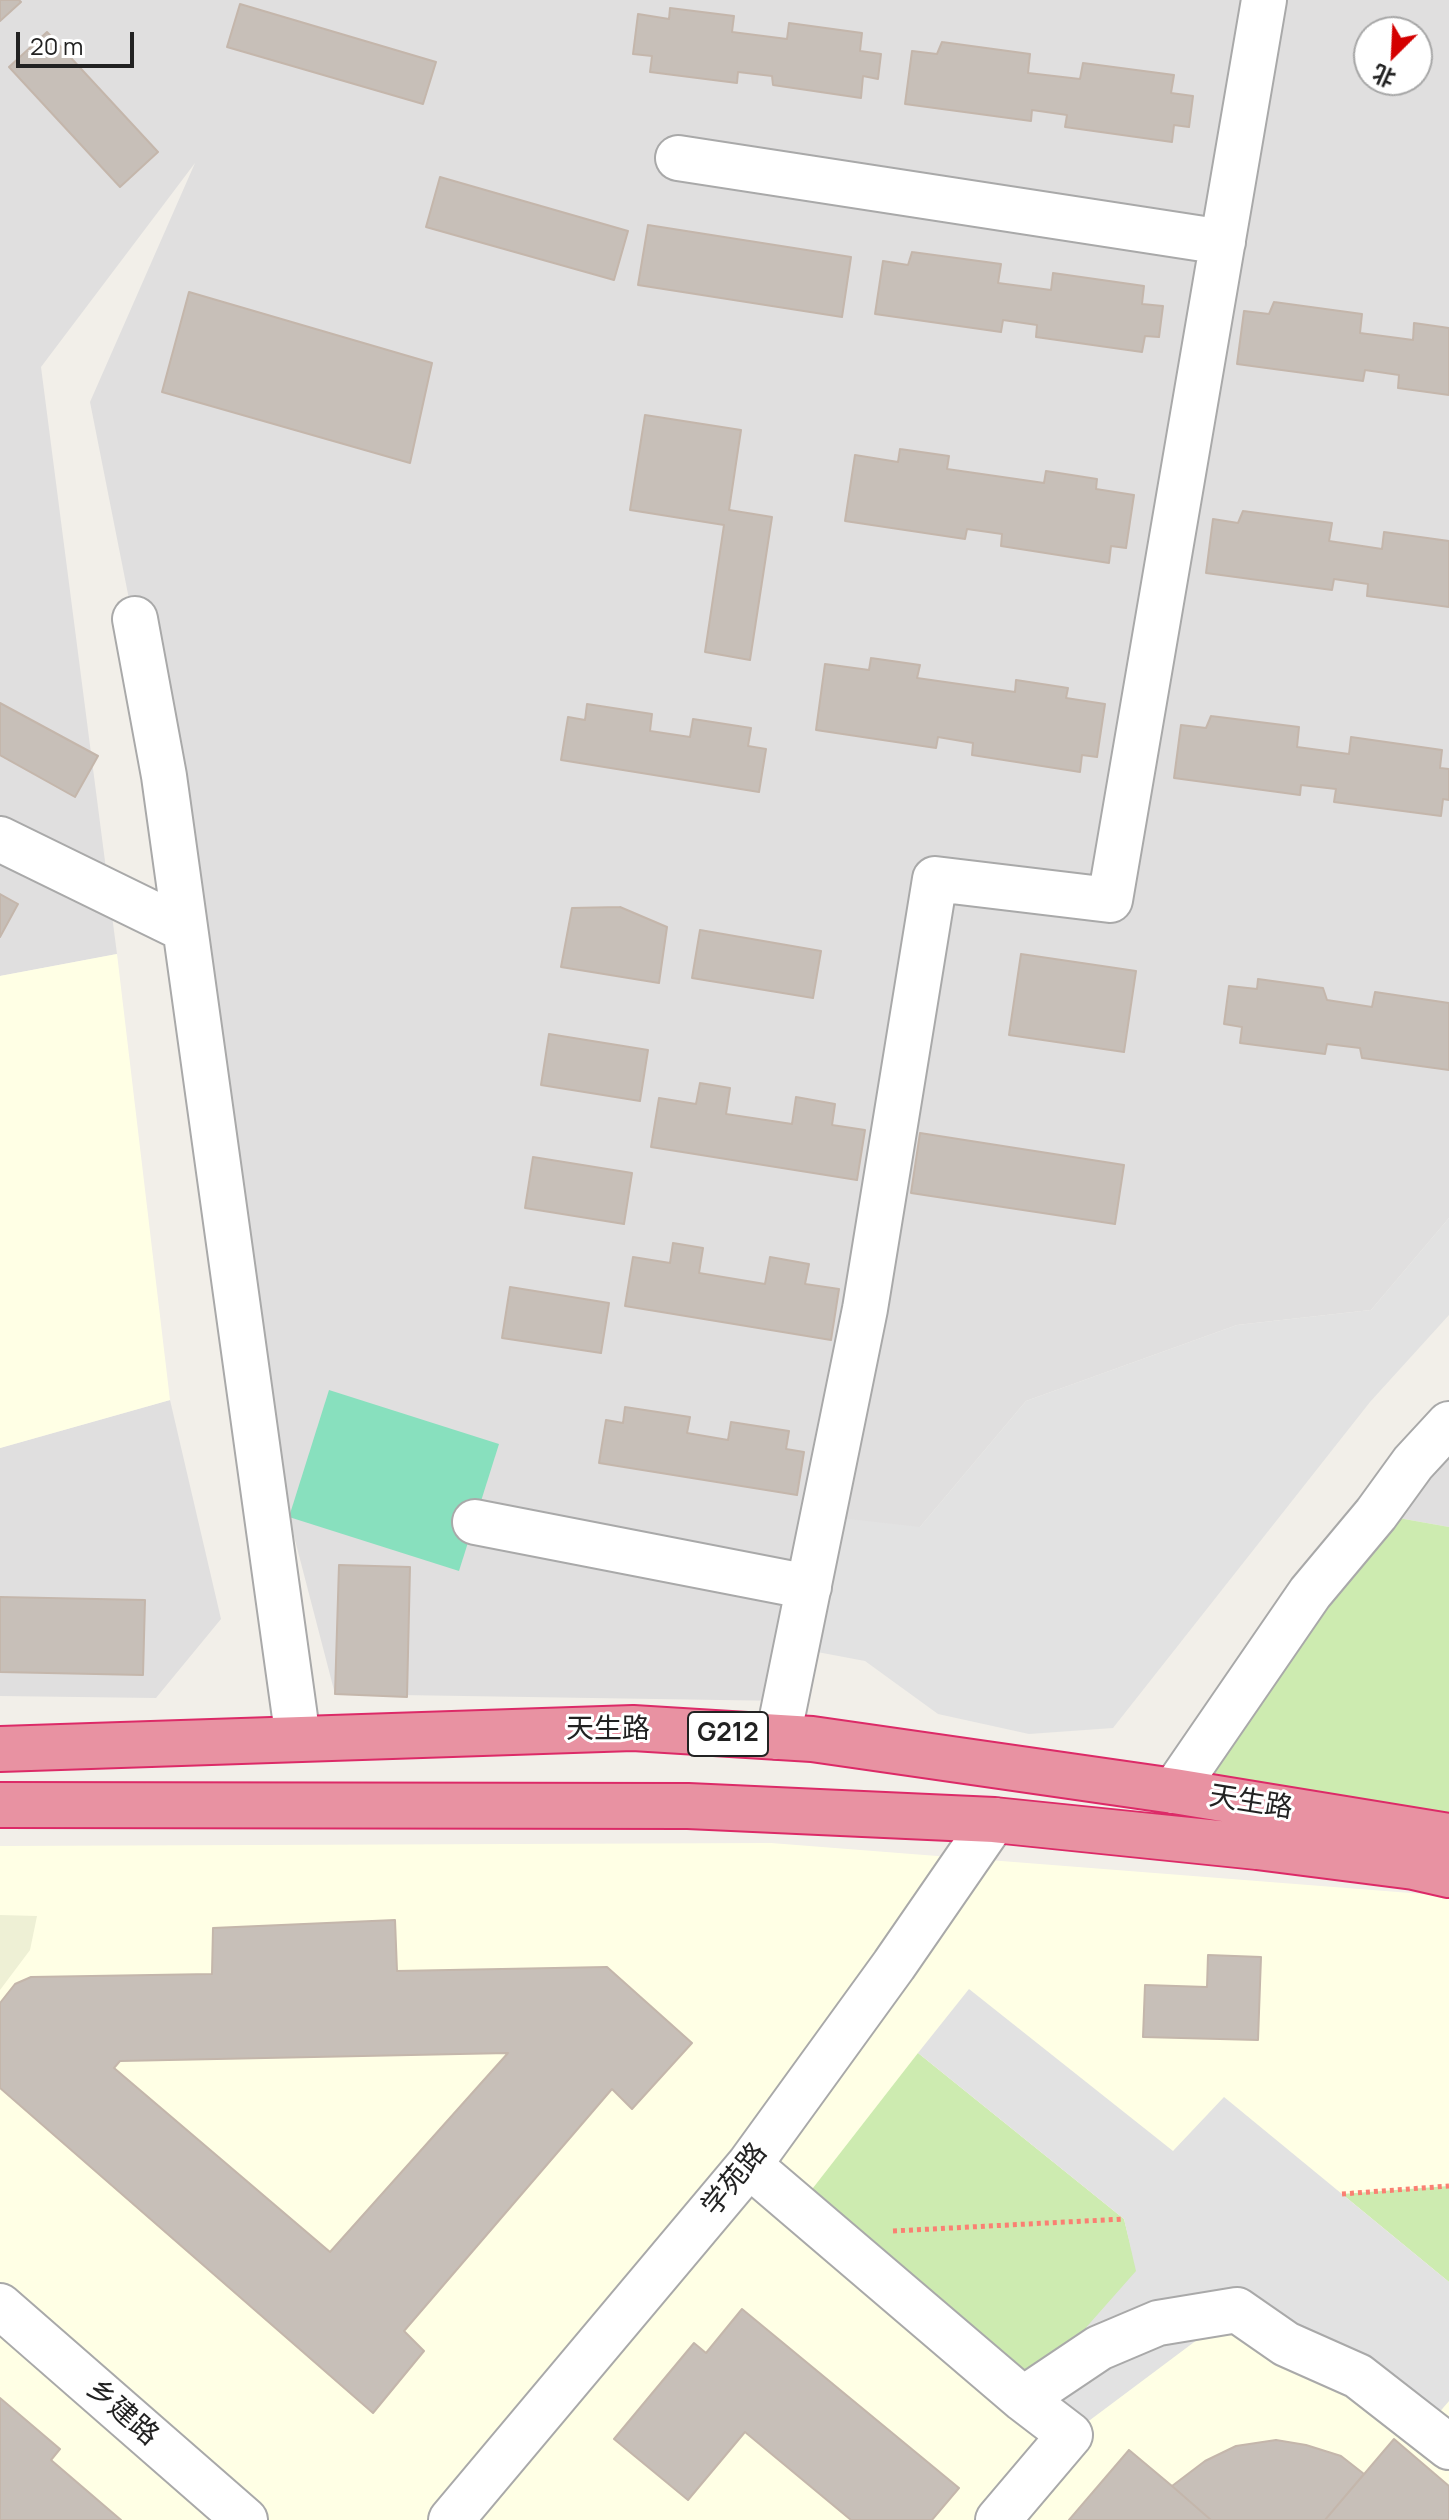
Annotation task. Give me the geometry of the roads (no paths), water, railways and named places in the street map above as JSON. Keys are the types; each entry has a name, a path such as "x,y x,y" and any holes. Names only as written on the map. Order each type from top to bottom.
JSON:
{"highway":[{"name":"天生路","path":"0,1749 633,1728 812,1739 1174,1791 1449,1836"},
{"name":"天生路","path":"0,1805 688,1806 994,1820 1257,1847 1414,1867 1449,1875"}],"street":[{"path":"778,1737 865,1309 935,879 1110,900 1264,0"},
{"path":"678,158 1223,242"},
{"path":"135,619 164,776 298,1739"},
{"path":"0,839 184,929"},
{"path":"1174,1791 1310,1593 1376,1514 1413,1463 1449,1424"},
{"path":"475,1522 809,1587"},
{"name":"学苑路","path":"451,2520 749,2165 894,1965 994,1820"},
{"path":"749,2165 1023,2399 1070,2435 998,2520"},
{"name":"乡建路","path":"0,2306 245,2520"},
{"path":"1023,2399 1114,2341 1158,2323 1237,2310 1286,2344 1358,2376 1449,2447"}]}
